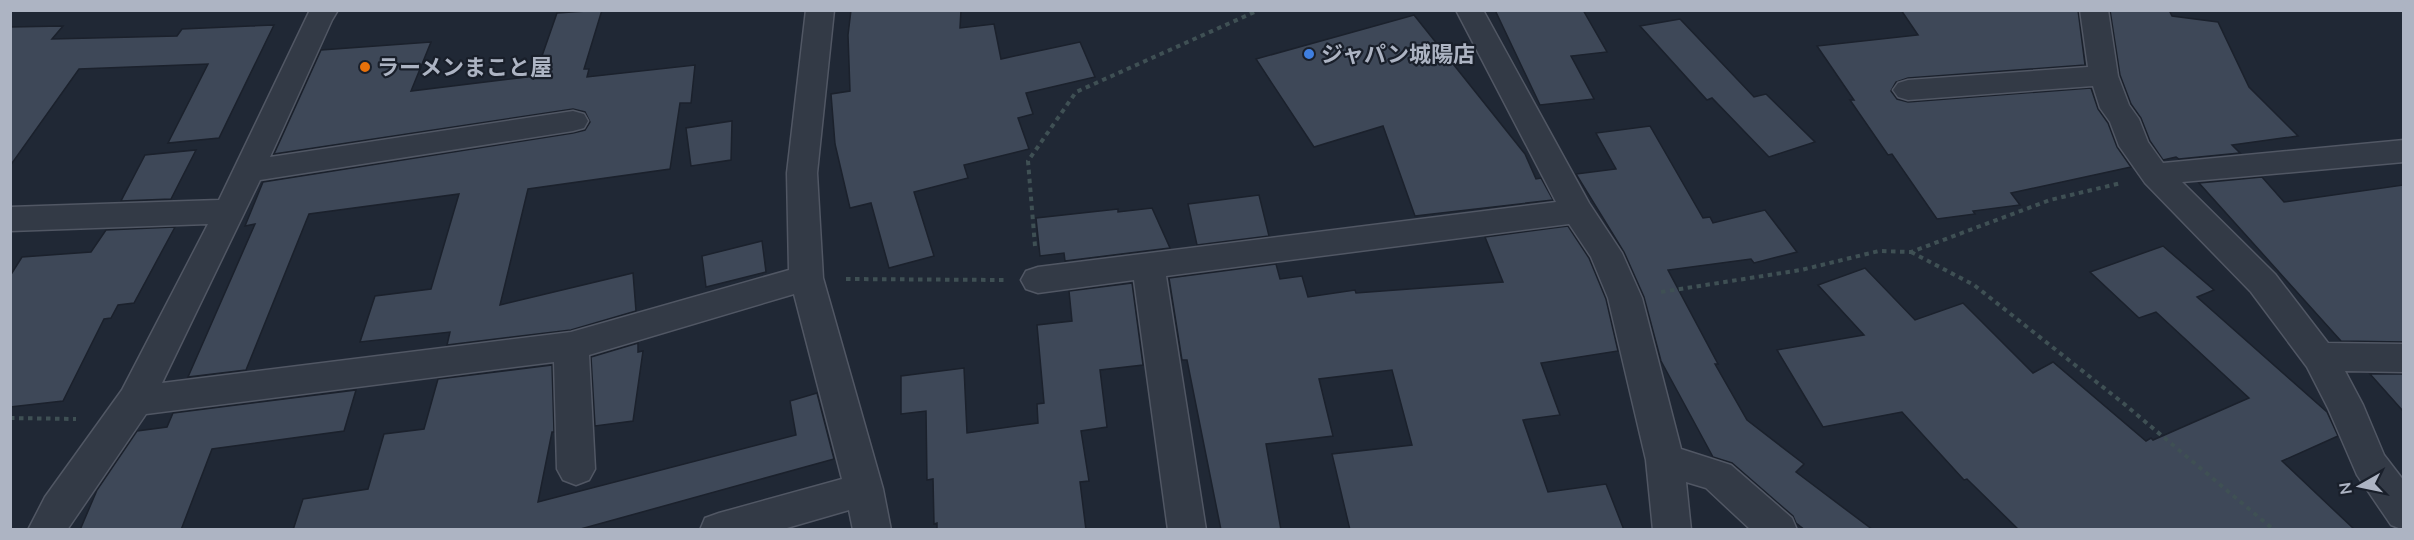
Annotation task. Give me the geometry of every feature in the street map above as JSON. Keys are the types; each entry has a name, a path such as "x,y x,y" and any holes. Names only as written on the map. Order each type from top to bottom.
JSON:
{"street":[{"path":"47,530 58,509 128,410 230,211 319,18 325,10"},
{"path":"820,10 802,173 807,278 864,489 872,530"},
{"path":"1469,10 1577,211 1606,254 1625,298 1665,460 1672,530"},
{"path":"2094,10 2104,76 2115,108 2124,119 2134,146 2156,175 2263,283 2319,357 2345,405 2370,464 2403,513"},
{"path":"1908,90 2104,76"},
{"path":"249,171 573,121"},
{"path":"2156,175 2185,170 2403,152"},
{"path":"15,225 230,211"},
{"path":"1038,280 1577,211"},
{"path":"1148,266 1187,530"},
{"path":"128,410 571,346 807,278"},
{"path":"571,346 576,469"},
{"path":"2319,357 2403,358"},
{"path":"1665,460 1718,476 1778,530"},
{"path":"720,530 864,489"}],"path":[{"path":"807,278 1038,280 1028,161 1076,92 1259,10"},
{"path":"1625,298 1801,270 1879,251 1911,252 2050,200 2156,175"},
{"path":"1911,252 1974,285 2123,403 2274,530"},
{"path":"10,418 128,410"}],"building":[{"path":"602,10 584,69 589,69 587,77 695,65 691,103 680,103 670,169 528,189 500,305 633,273 636,311 571,330 447,345 450,332 360,342 375,296 431,289 459,194 309,214 246,370 188,377 255,224 245,226 263,182 573,133 585,130 590,122 585,112 573,109 274,154 321,50 431,42 411,91 535,76 557,13"},
{"path":"851,10 961,10 960,28 994,24 1001,59 1080,42 1095,77 1026,93 1033,114 1018,118 1029,149 964,165 968,178 914,192 934,256 889,268 871,203 850,208 835,144 831,94 850,91 848,35"},
{"path":"1495,10 1583,10 1607,52 1571,56 1594,99 1540,105"},
{"path":"1901,10 2078,10 2085,65 1908,78 1896,82 1891,91 1897,99 1908,102 2091,88 2098,109 2108,123 2117,147 2131,167 2011,193 2020,205 1973,211 1975,214 1937,219 1892,154 1888,155 1850,100 1854,100 1817,46 1918,35"},
{"path":"2110,10 2169,10 2172,16 2218,22 2249,87 2298,136 2232,145 2240,153 2179,159 2176,157 2163,160 2150,141 2141,118 2131,104 2120,75"},
{"path":"1414,15 1525,154 1536,179 1541,178 1553,200 1415,216 1383,126 1314,147 1256,59"},
{"path":"1680,19 1754,97 1766,94 1815,142 1769,157 1712,98 1707,100 1640,26"},
{"path":"274,25 219,138 168,143 208,64 79,69 10,166 10,27 63,26 52,39 177,36 182,29"},
{"path":"732,121 731,160 691,166 686,128"},
{"path":"1650,126 1703,218 1710,217 1713,223 1765,210 1797,252 1754,263 1751,259 1668,270 1718,364 1715,364 1747,420 1804,464 1796,472 1873,530 1805,530 1796,523 1793,516 1732,463 1713,457 1661,361 1644,297 1624,252 1576,174 1616,169 1596,133"},
{"path":"196,150 171,199 121,201 145,155"},
{"path":"2262,177 2284,202 2403,185 2403,342 2341,341 2199,183"},
{"path":"1259,195 1269,236 1197,245 1188,204"},
{"path":"1152,208 1170,248 1065,261 1064,253 1040,256 1036,218 1118,209 1118,212"},
{"path":"1568,226 1589,258 1606,299 1618,351 1541,363 1560,415 1523,420 1548,492 1606,484 1624,530 1350,530 1332,454 1412,445 1392,370 1319,379 1333,436 1266,444 1281,530 1221,530 1187,360 1182,360 1169,278 1276,264 1280,279 1302,276 1308,297 1355,290 1356,293 1503,282 1485,237"},
{"path":"175,227 134,303 118,305 111,318 104,319 63,401 10,407 10,276 22,257 91,252 106,230"},
{"path":"762,241 766,272 706,287 702,256"},
{"path":"2163,246 2214,290 2197,297 2327,412 2338,436 2282,461 2355,530 2019,530 1967,479 1964,480 1902,412 1823,427 1777,350 1864,335 1818,285 1865,268 1915,320 1963,303 2033,373 2053,362 2146,441 2151,438 2153,440 2249,398 2156,312 2139,318 2090,272"},
{"path":"1132,283 1143,365 1100,370 1107,427 1081,431 1089,481 1080,482 1086,530 937,530 937,523 934,524 933,479 927,480 926,411 901,414 901,376 964,368 967,433 1038,423 1037,404 1044,403 1037,325 1072,321 1069,291"},
{"path":"638,343 638,352 643,351 633,421 595,426 591,357"},
{"path":"552,365 554,432 552,432 538,502 796,435 790,401 817,393 834,459 577,530 293,530 303,499 368,489 384,434 424,429 438,379"},
{"path":"2370,374 2403,374 2403,411"},
{"path":"356,390 344,431 212,449 181,530 80,530 97,490 137,431 167,427 173,413"}],"place":[{"name":"ジャパン城陽店","path":"1309,54"},
{"name":"ラーメンまこと屋","path":"365,67"}]}
